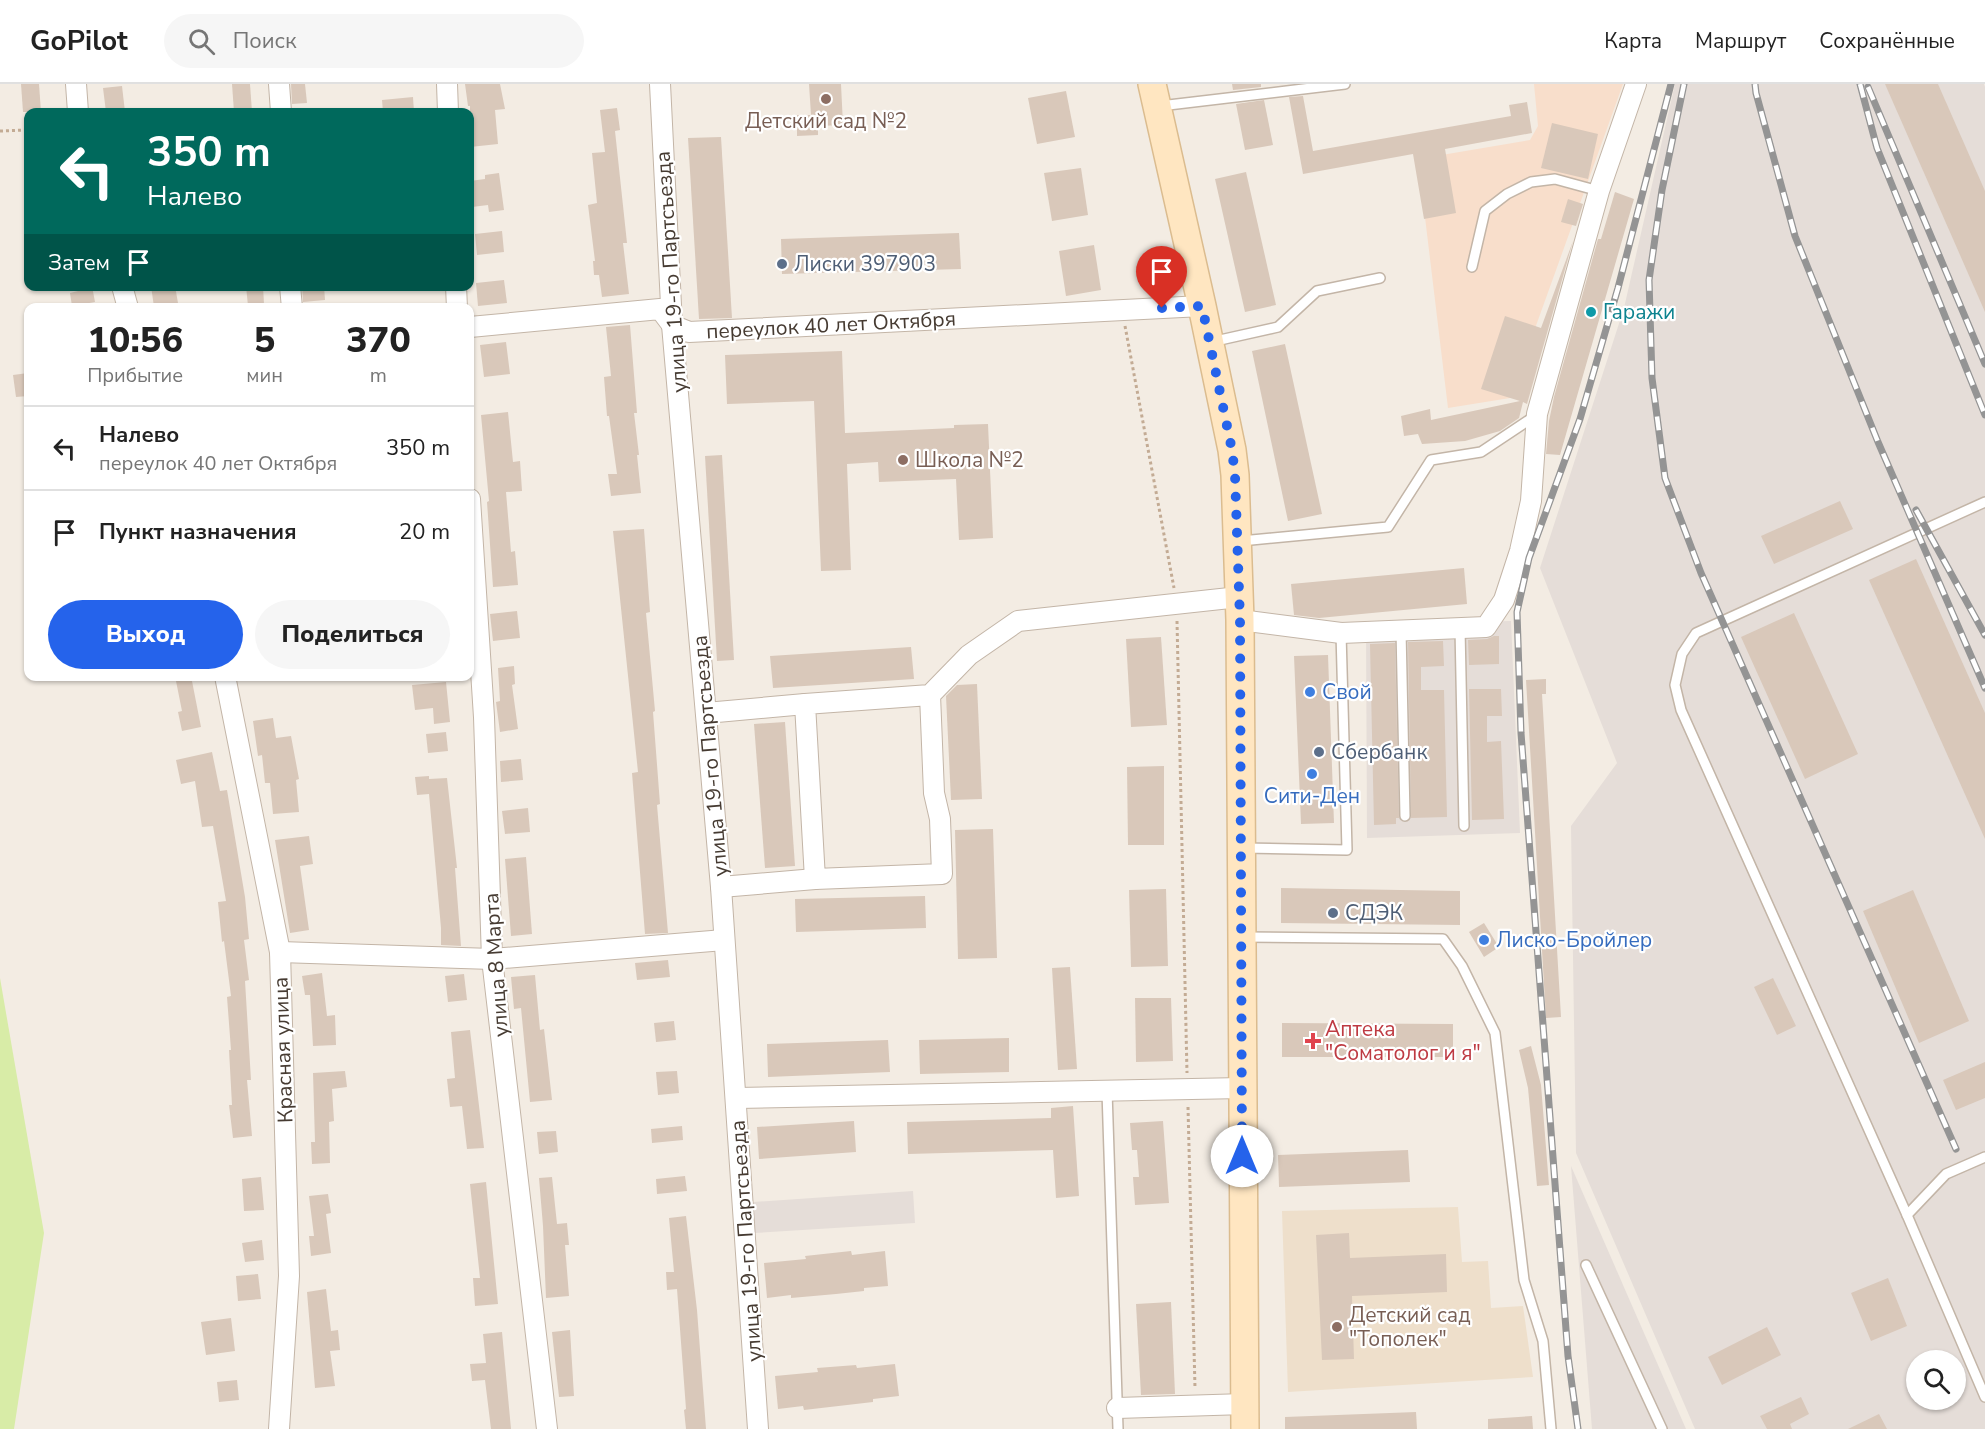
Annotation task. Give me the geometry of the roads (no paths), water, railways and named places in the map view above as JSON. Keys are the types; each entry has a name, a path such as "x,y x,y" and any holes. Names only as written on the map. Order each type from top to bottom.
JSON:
{"main road":[{"path":"1155,95 1202,306 1232,450 1235,475 1239,608 1245,1416"}],"street":[{"path":"76,84 78,108"},
{"path":"279,84 281,108"},
{"path":"447,84 448,108"},
{"name":"улица 19-го Партсъезда","path":"660,84 672,325 721,887 758,1429"},
{"path":"706,713 930,694 969,656 1018,621 1177,602 1239,608 1341,633 1486,627 1504,600 1520,551 1531,501 1537,414 1599,191 1636,84"},
{"name":"переулок 40 лет Октября","path":"474,327 660,309 672,325 689,332 1202,306"},
{"name":"улица 8 Марта","path":"474,561 484,717 492,959 547,1429"},
{"name":"Красная улица","path":"226,681 280,952 289,1276 279,1429"},
{"path":"721,887 814,879 942,874 940,819 934,793 930,694"},
{"path":"805,704 814,879"},
{"path":"280,952 492,959 724,940"},
{"path":"737,1098 1242,1088"},
{"path":"1118,1408 1245,1416"}],"lane":[{"path":"1155,95 1345,84"},
{"path":"1473,267 1485,211 1507,194 1531,182 1554,179 1599,191"},
{"path":"1209,342 1278,327 1317,291 1380,278"},
{"path":"1237,542 1388,527 1431,460 1481,452 1537,414"},
{"path":"1985,502 1696,633 1682,654 1675,685 1681,710 1985,1397"},
{"path":"1460,628 1464,826"},
{"path":"1401,630 1405,816"},
{"path":"1241,848 1347,850 1341,633"},
{"path":"1241,937 1443,939 1462,966 1495,1033 1524,1280 1543,1341 1551,1429"},
{"path":"1107,1091 1118,1429"},
{"path":"1906,1215 1946,1174 1985,1157"},
{"path":"1586,1265 1662,1429"}],"railway":[{"path":"1578,1429 1568,1356 1521,733 1517,612 1529,558 1580,419 1618,288 1671,84"},
{"path":"1684,84 1662,190 1649,280 1652,378 1665,478 1701,573 1956,1149"},
{"path":"1755,84 1795,236 1878,442 1985,688"},
{"path":"1860,84 1877,148 1985,415"},
{"path":"1868,87 1985,364"},
{"path":"1916,510 1985,635"}],"place":[{"name":"Детский сад №2","path":"826,99"},
{"name":"Лиски 397903","path":"782,264"},
{"name":"Гаражи","path":"1591,312"},
{"name":"Школа №2","path":"903,460"},
{"name":"Свой","path":"1310,692"},
{"name":"Сбербанк","path":"1319,752"},
{"name":"Сити-Ден","path":"1312,774"},
{"name":"СДЭК","path":"1333,913"},
{"name":"Лиско-Бройлер","path":"1484,940"},
{"name":"Аптека \"Соматолог и я\"","path":"1313,1041"},
{"name":"Детский сад \"Тополек\"","path":"1337,1327"}]}
